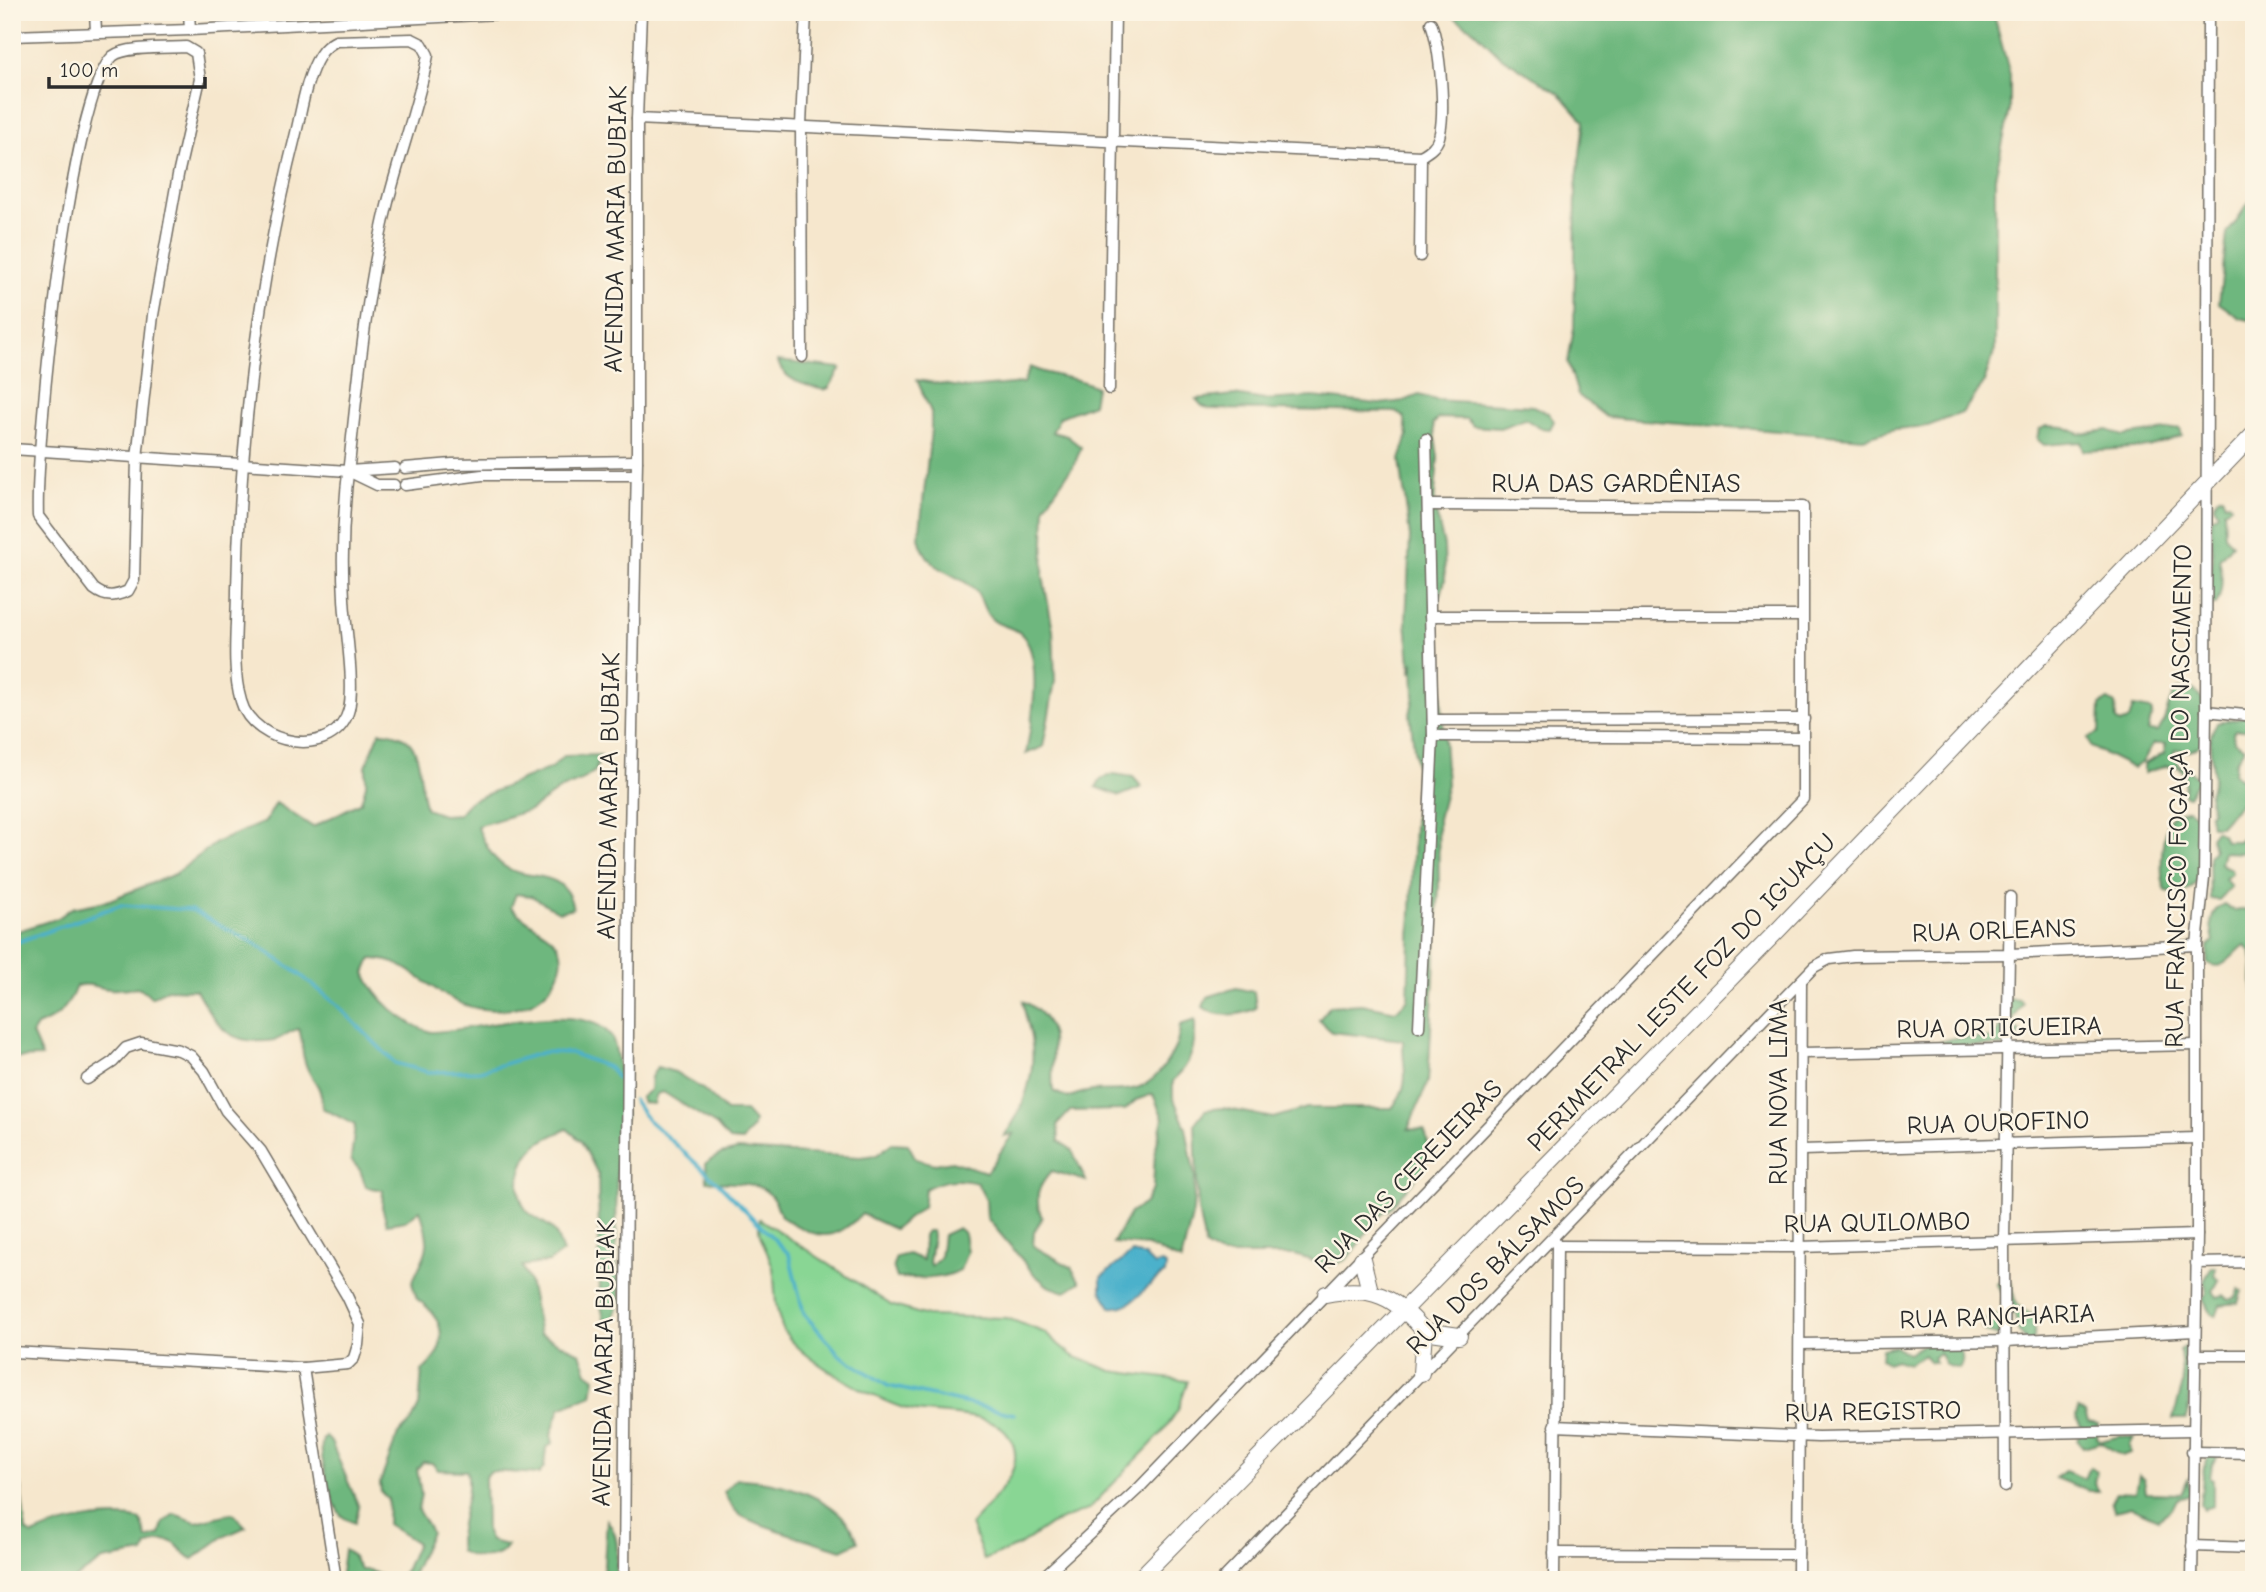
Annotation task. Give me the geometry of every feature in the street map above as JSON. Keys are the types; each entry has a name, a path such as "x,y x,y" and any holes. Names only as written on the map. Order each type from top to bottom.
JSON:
{"highway":[{"name":"PERIMETRAL LESTE FOZ DO IGUAÇU","path":"1138,1580 1780,928 2254,434"},
{"path":"1362,1259 1370,1291"},
{"path":"1326,1294 1348,1290 1370,1291 1405,1308 1424,1331 1459,1336"},
{"path":"1421,1373 1424,1331"}],"street":[{"path":"94,12 96,31"},
{"path":"189,12 190,30"},
{"path":"12,36 96,31 190,30 535,12"},
{"name":"AVENIDA MARIA BUBIAK","path":"624,1580 629,905 637,461 637,119 641,12"},
{"path":"802,358 801,125 806,12"},
{"path":"1109,388 1115,12"},
{"name":"RUA FRANCISCO FOGAÇA DO NASCIMENTO","path":"2192,1580 2192,1430 2197,1235 2197,945 2204,878 2206,711 2208,12"},
{"path":"637,119 1421,156 1431,150 1439,136 1440,54 1431,23"},
{"path":"412,40 422,44 428,55 387,206 365,321 348,471 343,593 349,707 342,726 326,738 309,741 276,738 248,718 240,701 236,657 244,465 254,351 279,201 311,75 326,46 336,41 412,40"},
{"path":"186,47 196,53 200,61 200,79 178,175 153,315 137,458 134,580 128,591 114,597 102,595 94,589 38,516 39,452 63,239 96,89 108,61 116,53 186,47"},
{"path":"1420,256 1421,156"},
{"path":"1419,1027 1433,736 1426,439"},
{"path":"12,449 348,471 637,461"},
{"path":"405,468 417,482"},
{"path":"348,471 377,485 400,485 482,475 636,475"},
{"name":"RUA DAS GARDÊNIAS","path":"1428,505 1803,507 1802,616"},
{"path":"1430,616 1802,616 1803,738 1433,736"},
{"path":"2206,711 2254,716"},
{"path":"1433,720 1804,719"},
{"name":"RUA DAS CEREJEIRAS","path":"1040,1580 1112,1515 1362,1259 1803,799 1803,738"},
{"path":"2006,1487 2004,1242 2008,1145 2010,897"},
{"name":"RUA ORLEANS","path":"1801,983 1814,967 1829,959 2197,945"},
{"name":"RUA NOVA LIMA","path":"1798,1580 1801,983"},
{"name":"RUA DOS BÁLSAMOS","path":"1222,1580 1421,1373 1555,1242 1801,983"},
{"path":"12,1352 303,1368 348,1364 354,1358 358,1345 360,1324 347,1296 261,1152 226,1111 204,1071 191,1056 179,1050 141,1043 125,1048 113,1062 87,1079"},
{"name":"RUA ORTIGUEIRA","path":"1801,1053 2007,1051 2197,1045"},
{"name":"RUA OUROFINO","path":"1802,1150 2196,1138"},
{"name":"RUA QUILOMBO","path":"1555,1242 1799,1247 2197,1235"},
{"path":"1554,1580 1555,1242"},
{"path":"2196,1263 2254,1262"},
{"name":"RUA RANCHARIA","path":"1801,1344 2006,1341 2195,1331"},
{"path":"2196,1355 2254,1355"},
{"path":"303,1368 336,1580"},
{"name":"RUA REGISTRO","path":"1554,1426 1799,1437 2192,1430"},
{"path":"2192,1452 2254,1453"},
{"path":"2192,1546 2254,1548"},
{"path":"1554,1553 1798,1554"}],"green space":[{"path":"1446,12 1993,12 2010,75 2010,110 1995,177 1995,349 1983,385 1962,413 1928,426 1895,429 1863,438 1606,417 1578,395 1568,362 1574,328 1576,188 1584,121 1560,94 1500,56 1475,31"},
{"path":"2254,195 2254,321 2240,318 2219,303 2227,234"},
{"path":"778,361 841,368 829,388 824,390 790,377 780,368"},
{"path":"1030,367 1096,387 1093,404 1060,417 1052,432 1067,436 1081,447 1075,463 1045,506 1043,576 1053,630 1055,681 1043,747 1026,754 1034,691 1032,657 1028,643 1020,633 991,619 972,587 932,562 922,548 919,538 931,412 917,380 967,388 1023,383"},
{"path":"1234,395 1265,400 1313,397 1379,404 1404,401 1419,395 1436,400 1533,406 1548,413 1554,421 1550,429 1540,428 1525,419 1500,428 1473,426 1467,419 1439,418 1433,424 1438,458 1434,504 1444,546 1445,580 1436,613 1447,784 1438,819 1439,887 1428,1082 1408,1129 1424,1130 1428,1154 1420,1173 1389,1210 1383,1212 1346,1260 1330,1266 1295,1255 1220,1255 1205,1246 1198,1210 1195,1123 1205,1110 1223,1108 1273,1118 1307,1108 1392,1108 1402,1090 1405,1075 1403,1040 1332,1032 1319,1020 1330,1006 1362,1004 1396,1011 1408,999 1416,766 1410,714 1414,696 1413,661 1411,673 1406,622 1410,537 1400,460 1408,435 1404,417 1396,412 1210,409 1202,406 1196,399"},
{"path":"2046,426 2065,427 2080,434 2108,430 2123,436 2180,428 2182,436 2148,447 2084,451 2081,442 2044,445 2037,439 2039,430"},
{"path":"2222,496 2225,503 2229,502 2231,506 2224,510 2225,535 2232,544 2219,559 2222,582 2220,595 2216,605 2208,605 2213,558 2211,518 2218,513 2214,505 2218,497"},
{"path":"2179,689 2194,690 2203,701 2202,744 2190,751 2176,749 2173,753 2179,764 2199,778 2188,796 2184,795 2185,774 2179,767 2165,766 2144,773 2144,764 2164,753 2166,744 2153,744 2142,763 2133,768 2091,747 2088,738 2099,732 2100,705 2108,700 2115,704 2116,721 2120,724 2129,720 2133,707 2150,710 2152,713 2148,731 2157,732 2164,722 2171,699"},
{"path":"2246,716 2254,717 2254,730 2235,730 2233,733 2234,741 2244,748 2235,762 2234,774 2240,779 2254,780 2254,813 2249,812 2247,799 2243,800 2220,826 2211,826 2209,796 2213,771 2210,743 2213,730 2217,723"},
{"path":"380,732 396,734 414,748 426,809 443,815 459,814 470,801 551,768 564,756 601,755 595,771 581,781 561,789 530,810 477,826 489,851 500,863 521,873 552,880 561,885 568,894 573,908 559,912 531,896 516,894 511,907 551,937 562,955 560,968 545,993 531,1003 519,1007 488,1010 467,1006 449,998 405,968 389,961 371,959 365,973 376,992 392,1010 431,1032 555,1018 580,1019 600,1026 615,1045 626,1117 617,1132 616,1260 621,1301 612,1322 604,1319 600,1302 598,1174 581,1141 567,1129 544,1140 526,1158 520,1176 522,1204 530,1214 554,1231 563,1252 549,1262 522,1266 529,1281 540,1334 580,1353 587,1372 595,1378 592,1395 560,1408 551,1435 553,1443 546,1448 544,1467 539,1474 491,1471 485,1477 486,1533 490,1541 507,1545 498,1554 479,1557 460,1551 460,1531 468,1491 467,1471 438,1470 432,1463 423,1462 417,1469 421,1494 418,1510 431,1532 410,1580 397,1580 406,1569 417,1543 387,1524 388,1499 381,1492 380,1483 398,1434 411,1422 419,1406 422,1371 437,1353 440,1343 439,1325 434,1315 417,1299 412,1283 425,1255 426,1233 420,1210 405,1221 387,1224 382,1207 383,1190 366,1187 360,1170 351,1160 355,1125 322,1108 320,1092 307,1069 299,1029 275,1040 245,1040 225,1031 210,1014 196,990 168,989 151,998 137,988 110,989 81,985 76,986 61,1011 37,1026 32,1034 42,1057 12,1058 12,933 58,918 72,908 107,901 175,874 217,842 265,822 276,803 313,827 361,802 366,785 366,766"},
{"path":"1114,774 1133,777 1142,787 1120,796 1096,787 1101,779"},
{"path":"2188,809 2202,819 2201,869 2191,888 2181,892 2166,891 2162,875 2165,832 2171,816"},
{"path":"2254,826 2254,847 2246,853 2223,852 2220,864 2231,869 2232,873 2225,879 2231,887 2219,900 2210,899 2209,856 2214,849 2210,837 2215,830 2222,834 2225,841 2238,841"},
{"path":"2224,904 2235,911 2254,908 2254,993 2252,956 2245,945 2223,964 2218,966 2207,963 2208,946 2214,941 2211,924 2213,915"},
{"path":"1236,988 1254,992 1256,1008 1229,1015 1208,1011 1203,1007 1207,997"},
{"path":"2020,1000 2023,1003 2013,1019 2014,1027 2020,1032 2016,1040 2004,1046 1937,1045 1956,1038 1993,1038 2002,1023 2004,1001"},
{"path":"1023,1001 1036,1009 1050,1029 1053,1091 1068,1098 1081,1093 1143,1086 1165,1065 1177,1042 1180,1025 1195,1020 1192,1053 1185,1068 1173,1081 1173,1097 1186,1128 1195,1177 1193,1212 1181,1261 1148,1246 1113,1243 1130,1213 1145,1203 1153,1188 1155,1152 1163,1118 1153,1094 1136,1100 1125,1110 1070,1111 1058,1124 1059,1141 1072,1150 1086,1181 1052,1171 1047,1177 1038,1193 1042,1218 1034,1232 1033,1246 1071,1267 1080,1282 1065,1292 1048,1286 1034,1274 987,1218 986,1200 977,1183 951,1180 925,1189 923,1207 894,1229 862,1214 840,1231 823,1235 781,1217 770,1194 762,1188 707,1181 706,1163 721,1154 738,1150 860,1157 877,1155 892,1143 908,1144 916,1159 935,1164 952,1161 986,1172 1015,1133 1004,1136 1023,1102 1030,1077 1032,1051"},
{"path":"657,1067 675,1072 704,1090 726,1111 745,1111 754,1121 753,1127 742,1141 729,1140 717,1126 663,1092 656,1094 653,1104 643,1103 640,1098 650,1090 651,1077"},
{"path":"760,1219 891,1305 927,1316 1007,1318 1043,1332 1073,1356 1112,1371 1188,1381 1178,1410 1162,1433 1088,1510 1051,1524 1020,1545 984,1560 971,1524 998,1494 1012,1470 1014,1446 1007,1434 999,1427 977,1418 915,1411 883,1400 841,1378 803,1352 782,1327 773,1267 760,1233"},
{"path":"958,1228 964,1233 967,1252 960,1270 937,1277 897,1278 893,1266 896,1257 908,1254 923,1260 924,1235 927,1231 932,1231 933,1235 929,1262 931,1266 940,1258 943,1235"},
{"path":"2212,1267 2216,1268 2214,1276 2219,1280 2213,1291 2217,1297 2224,1295 2229,1300 2236,1298 2239,1289 2242,1291 2238,1303 2220,1305 2216,1316 2209,1311 2203,1299 2207,1293 2204,1281"},
{"path":"2000,1281 2013,1284 2018,1304 2035,1316 2034,1338 2030,1346 2018,1330 2014,1312 2010,1314 2010,1327 1999,1336 1985,1332 1982,1328 1985,1320 2002,1313 2002,1293 1996,1283"},
{"path":"1934,1337 1947,1339 1957,1347 1962,1357 1959,1369 1946,1365 1939,1353 1933,1358 1935,1362 1930,1362 1924,1355 1908,1364 1895,1360 1887,1363 1881,1359 1882,1349 1894,1346 1908,1354"},
{"path":"2186,1346 2191,1352 2188,1415 2186,1419 2173,1419 2183,1384 2180,1350"},
{"path":"2078,1409 2085,1413 2088,1422 2098,1424 2097,1438 2101,1441 2120,1436 2134,1438 2129,1445 2130,1453 2122,1456 2100,1442 2083,1447 2078,1441 2082,1428 2076,1417"},
{"path":"325,1436 331,1442 359,1507 355,1523 342,1516 333,1499 323,1463 322,1442"},
{"path":"12,1455 21,1490 26,1531 33,1535 71,1522 116,1517 141,1520 147,1539 160,1535 163,1523 174,1514 196,1522 233,1513 246,1527 223,1537 193,1559 171,1541 165,1540 147,1546 144,1553 103,1560 73,1580 12,1580"},
{"path":"2215,1455 2217,1458 2212,1465 2210,1478 2213,1480 2213,1506 2203,1509 2200,1505 2204,1467 2209,1456"},
{"path":"2090,1467 2096,1471 2094,1483 2099,1491 2088,1491 2055,1478 2065,1471 2085,1479"},
{"path":"2139,1475 2144,1480 2146,1493 2181,1494 2188,1479 2191,1495 2177,1499 2172,1509 2158,1519 2131,1507 2115,1511 2111,1502 2116,1492 2136,1493"},
{"path":"736,1479 771,1483 808,1494 839,1514 851,1527 858,1542 842,1550 746,1518 732,1506 724,1491"},
{"path":"607,1520 615,1534 616,1580 603,1580"},
{"path":"344,1550 352,1555 360,1570 369,1570 390,1580 340,1580"}],"water":[{"path":"1132,1253 1145,1256 1154,1265 1166,1265 1165,1274 1134,1300 1119,1307 1111,1307 1101,1291 1101,1277"}],"waterway":[{"path":"12,944 120,905 191,910 254,943 298,973 335,1003 395,1063 428,1072 480,1071 544,1052 571,1053 610,1068 617,1078"},
{"path":"633,1100 647,1119 717,1182 789,1254 804,1314 840,1355 888,1386 1014,1414"}]}
